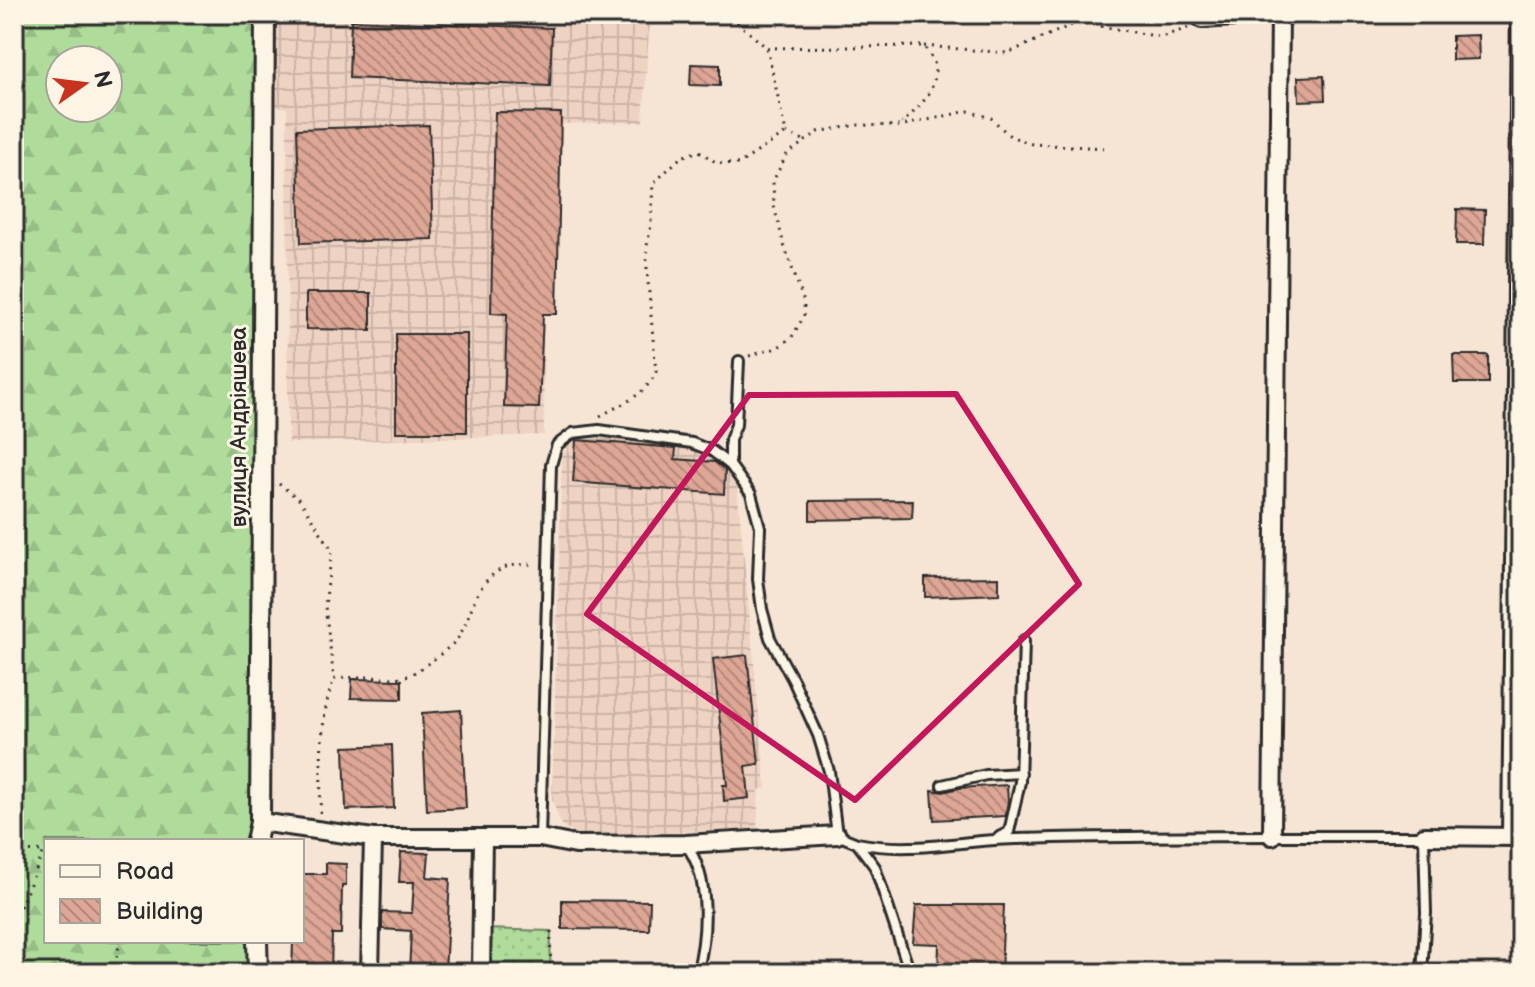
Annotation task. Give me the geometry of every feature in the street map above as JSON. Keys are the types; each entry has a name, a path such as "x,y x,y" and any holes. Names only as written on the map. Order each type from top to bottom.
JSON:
{"street":[{"name":"вулиця Андріяшева","path":"258,832 265,14"},
{"path":"1202,16 1282,14 1272,836"},
{"path":"1424,836 1516,837 1520,14"},
{"path":"258,832 319,830 373,838 540,838 576,845 685,844 837,835"},
{"path":"370,973 373,838"},
{"path":"481,973 483,838"},
{"path":"257,943 258,973"}],"lane":[{"path":"730,465 730,440 736,425 739,361"},
{"path":"540,838 551,465 557,445 573,433 599,430 692,443 712,451 730,465 751,494 760,527 758,579 762,609 770,638 818,735 829,771 837,835 882,848 922,848 995,840 1424,836 1426,913 1422,973"},
{"path":"995,840 1009,832 1021,773 1024,640"},
{"path":"942,785 986,775 1021,773"},
{"path":"857,843 875,867 910,973"},
{"path":"685,844 698,865 704,903 704,943 697,973"}],"path":[{"path":"736,14 738,23 767,48 786,133"},
{"path":"767,48 924,46 1008,53 1078,22 1161,37 1189,27 1189,22 1202,16"},
{"path":"900,126 922,105 935,81 934,62 924,46"},
{"path":"739,361 777,348 792,337 804,316 804,302 774,206 773,181 787,154 818,132 857,125 900,126 968,111 991,118 1010,136 1032,144 1107,148"},
{"path":"786,133 805,141"},
{"path":"597,418 633,399 651,383 656,372 647,258 653,184 681,157 699,151 717,163 739,164 786,133"},
{"path":"262,470 300,500 332,550 325,606 334,679 328,694 323,727 319,830"},
{"path":"334,679 408,676 456,642 475,597 492,575 513,564 536,563 548,552"},
{"path":"14,852 44,851"},
{"path":"14,930 18,912 44,853"},
{"path":"550,973 551,931"},
{"path":"113,973 120,943"}],"highlighted area":[{"path":"956,394 1079,584 855,800 587,614 749,395"}],"shaded area":[{"path":"265,14 650,14 643,122 561,124 557,314 543,314 544,435 288,443 287,108 265,105"},
{"path":"575,436 675,443 721,460 737,486 766,788 759,790 757,829 580,836 562,826 552,800 562,455"}],"green space":[{"path":"14,14 264,14 256,839 44,839 44,943 259,943 260,973 14,973"},
{"path":"483,929 551,931 550,973 481,973"}],"building":[{"path":"351,20 552,28 550,86 349,78"},
{"path":"1478,35 1479,59 1452,60 1452,36"},
{"path":"691,64 720,65 720,86 690,85"},
{"path":"1324,76 1325,100 1299,101 1298,77"},
{"path":"495,112 561,113 557,314 543,314 539,408 504,407 507,314 491,313"},
{"path":"429,125 433,239 301,243 297,129"},
{"path":"1457,209 1485,210 1484,244 1456,244"},
{"path":"306,293 371,293 371,330 306,329"},
{"path":"396,334 467,334 467,432 396,432"},
{"path":"1453,355 1488,355 1488,383 1454,383"},
{"path":"576,440 676,448 675,459 715,462 725,470 724,494 573,482"},
{"path":"913,500 912,518 810,520 810,501"},
{"path":"999,577 999,594 925,597 925,578"},
{"path":"747,655 759,764 746,766 749,798 724,801 723,785 727,785 713,659"},
{"path":"352,679 402,680 402,699 351,698"},
{"path":"461,710 466,808 427,810 422,713"},
{"path":"392,745 394,808 346,810 344,747"},
{"path":"1007,785 1005,816 934,820 932,790 943,792"},
{"path":"401,852 429,853 427,877 450,879 445,973 409,973 411,931 382,929 382,912 412,913 414,882 399,882"},
{"path":"326,863 346,864 346,886 342,886 341,934 332,934 331,973 292,973 293,943 304,943 304,874 326,874"},
{"path":"562,900 650,901 649,930 562,929"},
{"path":"916,905 1004,905 1001,973 938,973 939,944 913,943"}]}
